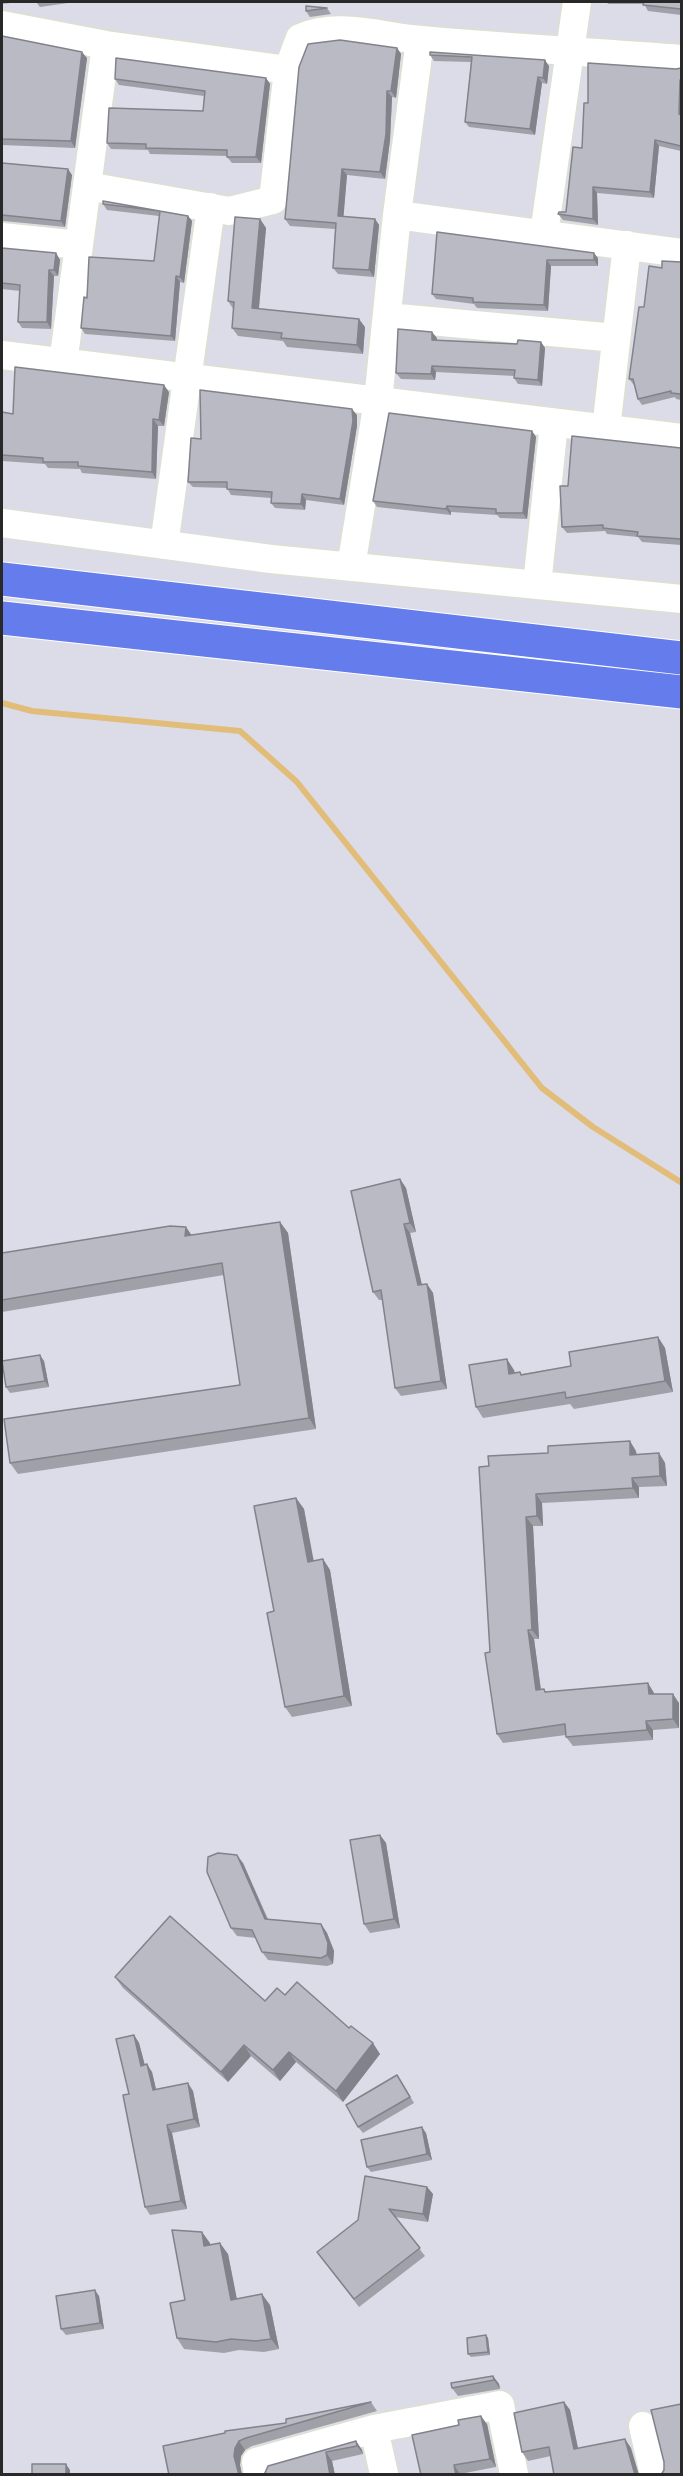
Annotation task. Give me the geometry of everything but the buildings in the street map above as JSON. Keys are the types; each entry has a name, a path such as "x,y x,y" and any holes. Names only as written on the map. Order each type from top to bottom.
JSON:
{"highway":[{"path":"2,579 681,658"},
{"path":"2,618 681,692"}],"street":[{"path":"544,234 578,2"},
{"path":"2,26 106,45 288,70"},
{"path":"87,186 229,210 273,200 288,70 300,38 313,32 333,29 420,40 681,59"},
{"path":"351,567 378,401 397,215 420,40"},
{"path":"63,363 106,45"},
{"path":"164,544 210,207"},
{"path":"397,215 681,253"},
{"path":"2,237 79,245"},
{"path":"606,429 627,245"},
{"path":"387,317 616,338"},
{"path":"2,359 63,363 681,438"},
{"path":"537,585 554,423"},
{"path":"2,523 351,567 681,599"},
{"path":"258,2475 256,2462 374,2429 500,2405 514,2475"},
{"path":"643,2426 654,2475"},
{"path":"374,2429 384,2475"}],"waterway":[{"path":"2,703 32,711 240,731 297,782 542,1088 593,1127 682,1183"}]}
